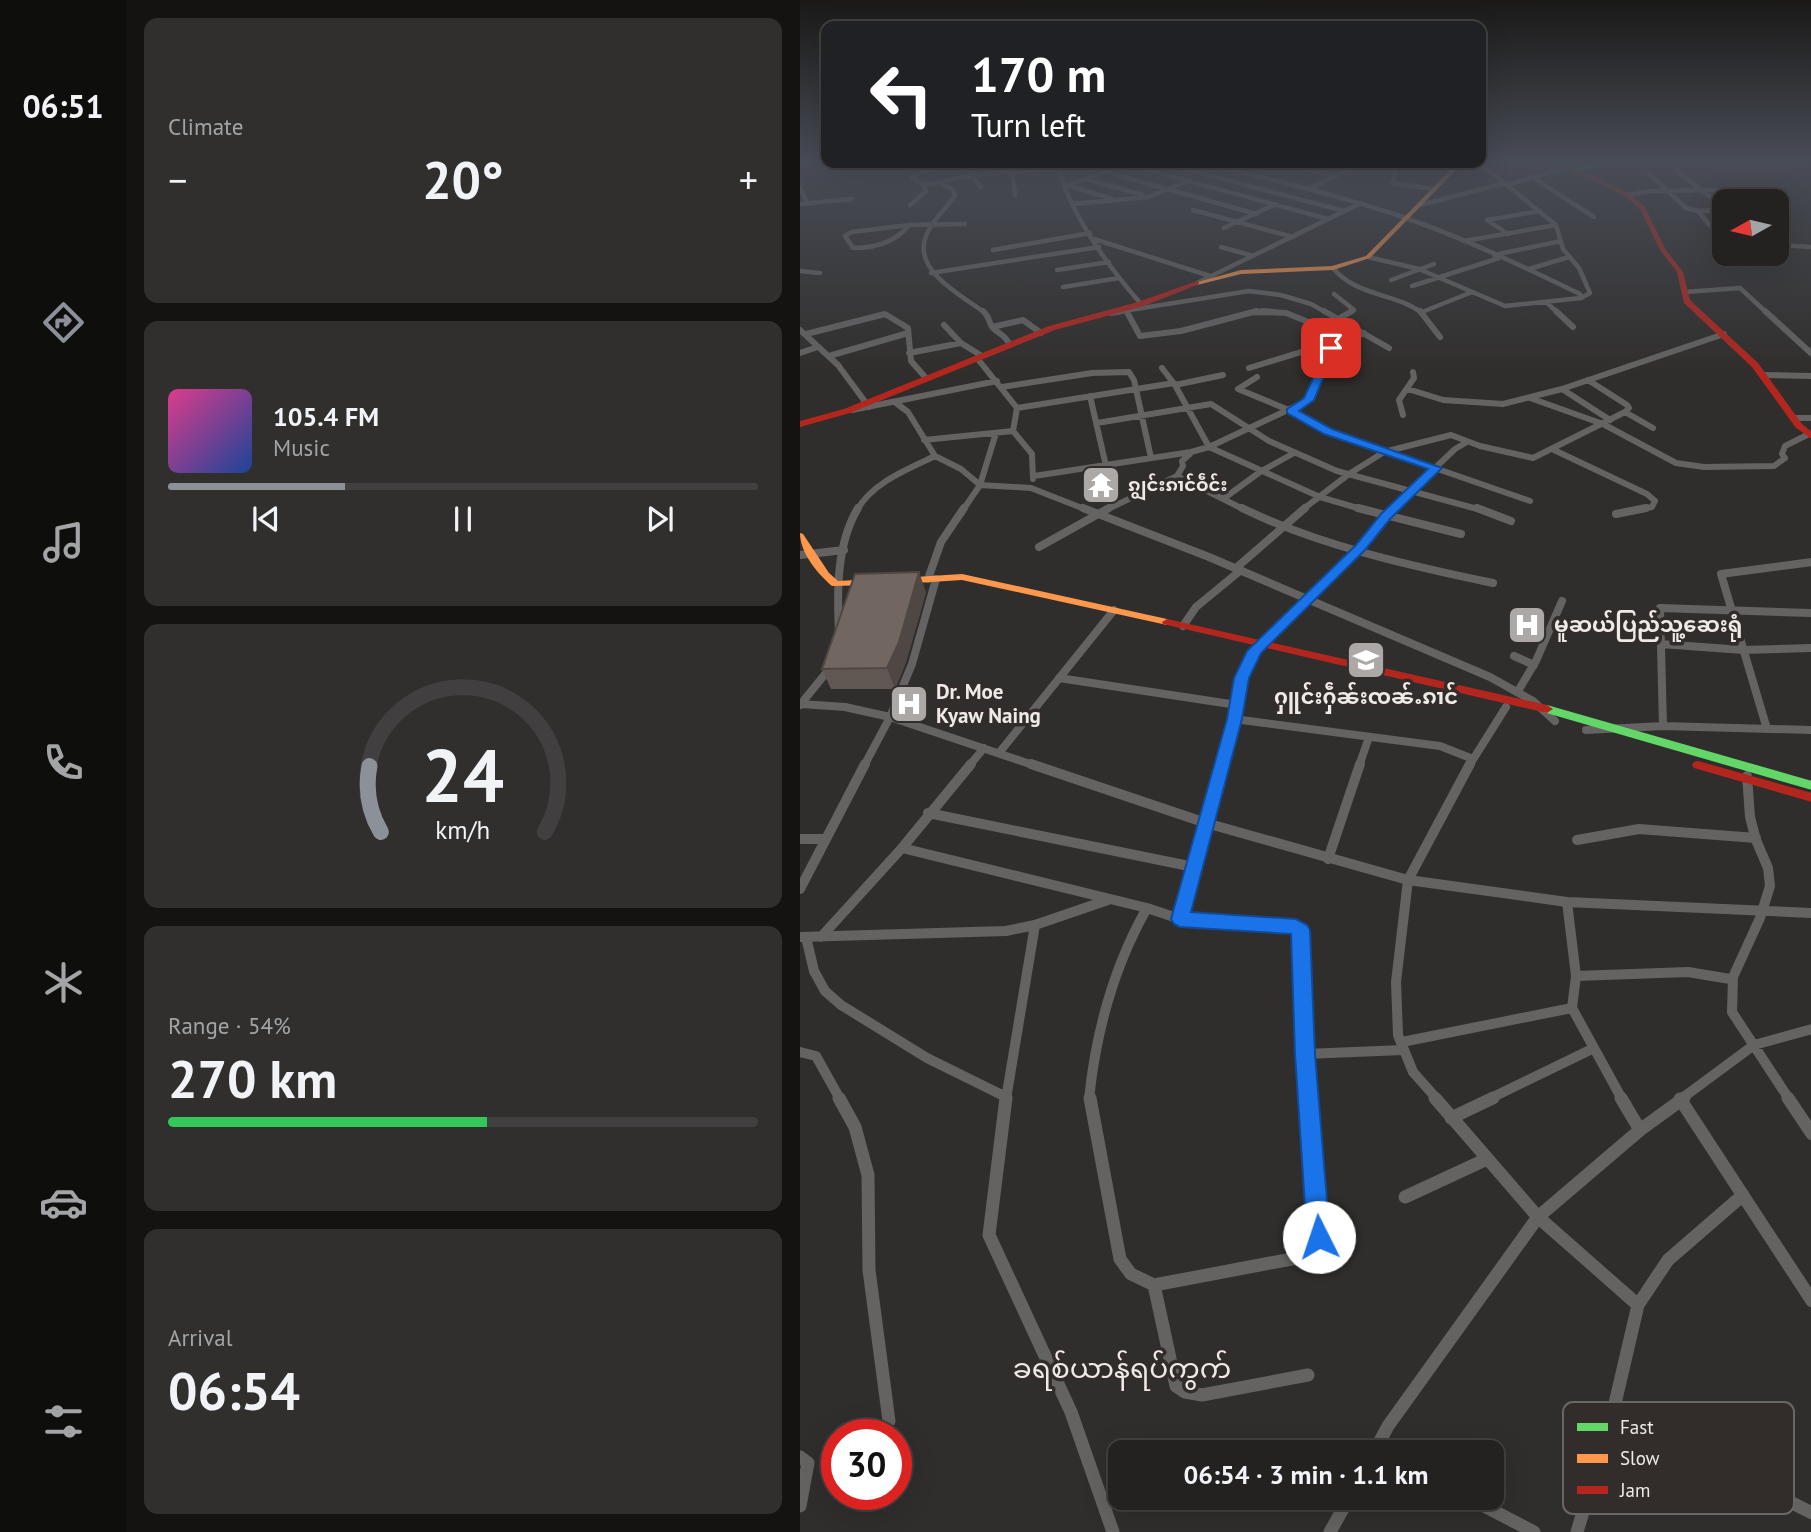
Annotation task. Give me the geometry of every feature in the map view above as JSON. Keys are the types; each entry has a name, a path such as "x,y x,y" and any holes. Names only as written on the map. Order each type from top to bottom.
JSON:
{"main road":[{"path":"800,424 868,405 926,378 1041,332 1141,304 1204,279 1241,272 1333,268 1368,257 1392,232"},
{"path":"1655,232 1663,250 1680,272 1684,292 1695,310 1724,334 1763,375 1809,436"},
{"path":"800,536 805,555 836,584 935,579 1111,614 1506,707 1608,728 1811,798"},
{"path":"1111,614 1183,626 1257,647 1511,699 1586,730 1747,774 1811,786"}],"street":[{"path":"851,232 845,236 854,248 861,248 898,238 903,232"},
{"path":"928,232 925,237 925,255 931,273 988,315 992,327 1005,335 1010,345"},
{"path":"1278,232 1293,237"},
{"path":"1094,240 1204,279 1302,232"},
{"path":"1441,232 1529,269 1580,294 1581,298"},
{"path":"1464,241 1516,232"},
{"path":"1368,257 1419,270 1505,306 1581,298 1590,293 1588,284 1569,257 1558,232"},
{"path":"993,250 1090,233 1119,278 1141,304"},
{"path":"1412,286 1497,256 1561,241"},
{"path":"1789,246 1811,247"},
{"path":"931,273 1099,247"},
{"path":"1221,247 1253,256"},
{"path":"1529,269 1569,257"},
{"path":"1057,270 1109,262"},
{"path":"1391,281 1434,264"},
{"path":"1333,268 1348,285 1390,298 1422,312 1440,337"},
{"path":"800,271 820,273"},
{"path":"1063,287 1119,278"},
{"path":"1684,292 1740,288 1811,354"},
{"path":"1102,314 1249,291 1300,300 1364,332 1389,348"},
{"path":"1422,312 1472,292"},
{"path":"1127,312 1140,336 1181,331 1258,311 1286,313 1321,327 1354,308 1334,294"},
{"path":"1546,302 1573,327"},
{"path":"803,332 880,313 908,328 911,360 926,378"},
{"path":"992,327 1023,320 1041,332"},
{"path":"944,325 979,357 1017,408 1014,431 1032,454 1034,476 1031,488"},
{"path":"1034,476 1191,452 1209,447 1291,411 1309,400 1328,358 1329,346 1319,333 1321,327"},
{"path":"803,332 829,356 868,405 896,403 999,384 1124,371 1132,374 1151,458"},
{"path":"1249,368 1329,346 1364,332"},
{"path":"829,356 908,333"},
{"path":"1408,389 1443,400 1503,404 1562,389 1724,334"},
{"path":"909,353 961,342"},
{"path":"800,353 818,347"},
{"path":"1328,358 1347,366"},
{"path":"1162,368 1189,408 1209,447 1320,497 1461,534"},
{"path":"1403,415 1399,400 1414,378 1413,372"},
{"path":"1017,408 1223,375"},
{"path":"1763,375 1811,376"},
{"path":"1257,377 1238,389 1291,411 1328,431 1530,501"},
{"path":"1183,626 1196,607 1280,527 1349,474 1384,452 1447,435 1533,458 1554,450 1629,408 1588,380"},
{"path":"1562,389 1607,422 1676,463 1704,467 1781,463 1785,458 1782,454 1785,446 1809,436"},
{"path":"1089,396 1106,466"},
{"path":"1530,398 1607,422"},
{"path":"896,403 908,412 935,456 962,469 980,485 1031,488 1238,569 1518,691 1551,716"},
{"path":"1096,423 1211,404 1249,429 1294,453 1349,474 1463,503 1511,521"},
{"path":"1625,412 1653,428"},
{"path":"1793,418 1811,418"},
{"path":"924,440 1014,431"},
{"path":"800,889 890,717 912,664 935,579 941,542 980,485 996,433"},
{"path":"1180,919 1234,719 1242,678 1257,647 1360,548 1385,516 1455,449 1467,442"},
{"path":"1554,450 1647,494 1655,501 1652,507 1616,514"},
{"path":"1039,547 1097,514 1177,477 1183,466 1182,461 1191,452"},
{"path":"1223,499 1260,472 1294,453"},
{"path":"835,648 839,636 836,584 852,518 862,501 882,484 935,456"},
{"path":"1177,477 1280,527 1436,571 1493,583"},
{"path":"805,555 844,550"},
{"path":"1767,729 1721,574 1811,562"},
{"path":"1518,691 1534,665 1562,600"},
{"path":"1663,726 1660,608 1811,613"},
{"path":"999,753 1111,614"},
{"path":"1661,644 1743,650 1811,648"},
{"path":"1513,656 1534,665"},
{"path":"801,704 826,673 830,661"},
{"path":"1059,678 1237,705"},
{"path":"801,704 845,707 890,717 1206,823 1408,880 1567,902 1811,913"},
{"path":"1506,707 1473,759 1408,880 1396,982 1398,1035 1413,1072 1538,1217 1638,1305"},
{"path":"1234,719 1440,746 1473,759"},
{"path":"1586,730 1663,726 1811,730"},
{"path":"1328,859 1369,737"},
{"path":"821,937 902,848 984,748"},
{"path":"1747,774 1756,838 1770,874 1771,885 1762,911 1730,979 1732,1012 1811,1134"},
{"path":"928,813 1194,867"},
{"path":"1577,840 1639,829 1756,838"},
{"path":"800,839 826,839"},
{"path":"902,848 1147,908 1180,919 1296,927 1300,930 1305,1054 1319,1237 1310,1252 1297,1258 1154,1285 1131,1274 1120,1259 1089,1103 1094,1051 1103,1012 1128,942 1147,908"},
{"path":"1006,1097 927,1058 841,1005 825,991 814,971 803,937 1006,931 1035,925 1108,900"},
{"path":"1567,902 1576,976 1572,1008 1592,1049 1640,1130"},
{"path":"1035,925 1006,1097 988,1235 1071,1412 1113,1532"},
{"path":"1576,976 1688,972 1730,979"},
{"path":"1305,1054 1402,1046 1572,1008"},
{"path":"1380,1440 1538,1217 1640,1130 1754,1045 1811,1029"},
{"path":"1451,1118 1592,1049"},
{"path":"800,1052 816,1056 855,1127 868,1175 869,1270 889,1419"},
{"path":"1680,1099 1811,1301"},
{"path":"1405,1197 1487,1159"},
{"path":"1615,1402 1638,1305 1668,1260 1743,1195"},
{"path":"1154,1285 1176,1386 1185,1392 1202,1395 1308,1376"},
{"path":"800,1457 808,1464 800,1506"},
{"path":"1794,1504 1811,1513"},
{"path":"1330,1532 1342,1510"},
{"path":"1492,1510 1534,1532"},
{"path":"1577,1532 1582,1514"}],"building":[{"path":"919,572 899,642 887,668 822,669 855,574"}],"traffic: fast":[{"path":"1547,709 1812,786"}],"traffic: slow":[{"path":"1197,283 1241,272 1333,268 1368,257 1392,232"},
{"path":"800,536 825,575 836,584 874,582"},
{"path":"900,581 962,577 1167,622"}],"traffic: jam":[{"path":"1655,232 1663,250 1680,272 1687,301 1755,365 1799,426 1812,437"},
{"path":"800,424 847,411 1052,328 1141,304 1197,283"},
{"path":"1167,622 1547,709"},
{"path":"1698,765 1812,798"}],"place":[{"name":"ၵျွင်းၵၢင်ဝဵင်း","path":"1101,485"},
{"name":"မူဆယ်ပြည်သူ့ဆေးရုံ","path":"1527,625"},
{"name":"ႁူင်းႁဵၼ်းၸၼ်ႉၵၢင်","path":"1366,660"},
{"name":"Dr. Moe Kyaw Naing","path":"909,704"}],"district":[{"name":"ခရစ်ယာန်ရပ်ကွက်","path":"1122,1368"}],"route":[{"path":"1319,1237 1305,1054 1300,930 1296,927 1180,919 1234,719 1242,678 1254,651 1360,548 1385,516 1436,468 1328,431 1291,411 1309,400 1331,348"}]}
